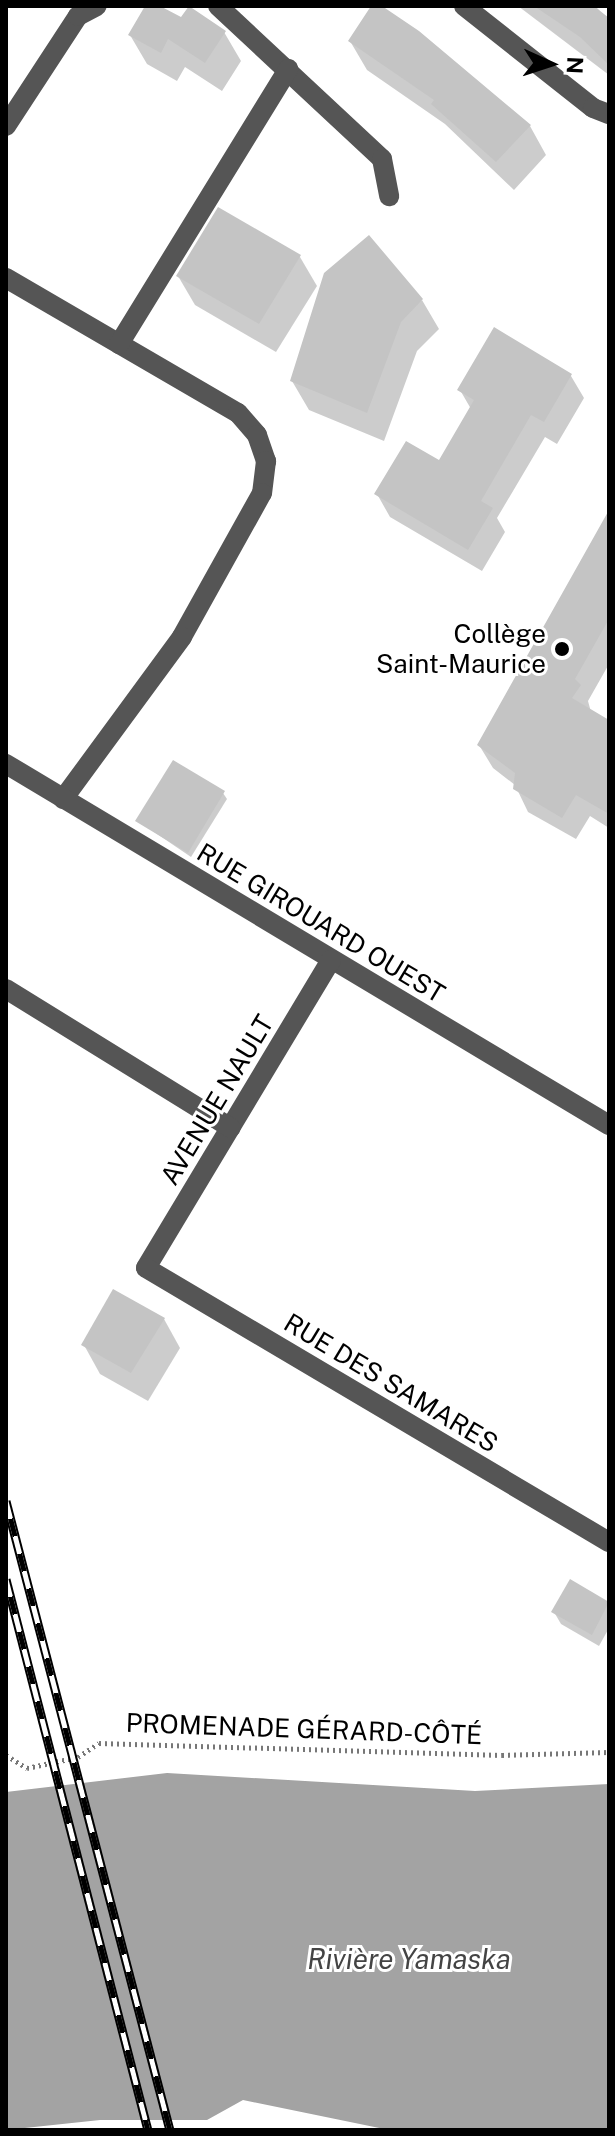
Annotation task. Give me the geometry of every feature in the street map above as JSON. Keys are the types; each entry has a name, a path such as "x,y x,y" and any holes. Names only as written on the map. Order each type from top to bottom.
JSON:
{"street":[{"path":"6,126 78,16 97,6"},
{"path":"218,6 382,159 389,196"},
{"path":"464,6 593,108 609,114"},
{"path":"119,344 288,69"},
{"path":"6,278 238,413 257,435 266,461 263,482 233,550 182,637 63,799"},
{"name":"RUE GIROUARD OUEST","path":"6,764 609,1125"},
{"name":"AVENUE NAULT","path":"146,1268 331,960"},
{"path":"6,989 231,1128"},
{"name":"RUE DES SAMARES","path":"146,1268 609,1542"}],"path":[{"name":"PROMENADE GÉRARD-CÔTÉ","path":"6,1755 27,1768 78,1757 99,1743 502,1755 609,1752"}],"water":[{"name":"Rivière Yamaska","path":"167,1773 475,1791 609,1784 609,2130 389,2130 243,2100 207,2120 100,2120 6,2130 6,1792"}],"building":[{"path":"145,6 160,6 181,17 189,6 226,31 205,63 168,39 161,53 128,35"},
{"path":"371,6 382,6 419,31 531,125 496,162 431,104 434,100 348,41"},
{"path":"534,6 594,6 609,18 609,65 580,37"},
{"path":"218,207 301,255 259,324 176,276"},
{"path":"369,235 423,299 401,322 367,413 290,381 324,273"},
{"path":"494,327 572,374 544,422 531,415 481,501 493,508 468,550 374,494 406,441 439,460 474,400 457,390"},
{"name":"Collège Saint-Maurice","path":"609,510 609,619 575,679 581,685 572,698 609,720 609,814 576,795 562,818 513,789 515,773 477,745"},
{"path":"173,760 225,791 188,853 135,821"},
{"path":"113,1289 165,1318 131,1373 81,1345"},
{"path":"570,1579 609,1602 592,1635 551,1612"}],"railway":[{"path":"6,1501 170,2130"},
{"path":"6,1579 148,2130"}],"place":[{"name":"Collège Saint-Maurice","path":"562,649"}]}
